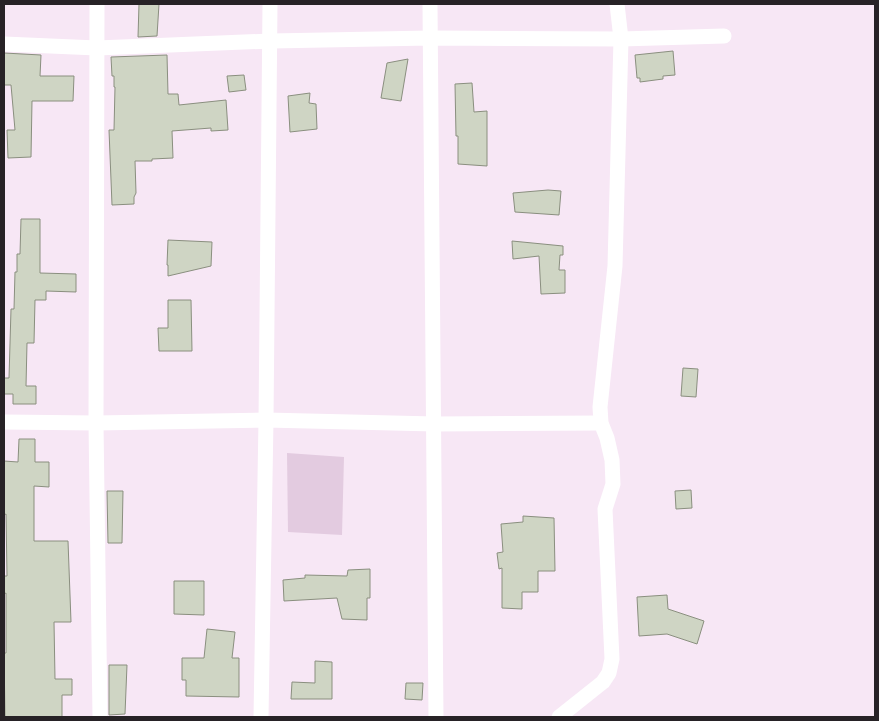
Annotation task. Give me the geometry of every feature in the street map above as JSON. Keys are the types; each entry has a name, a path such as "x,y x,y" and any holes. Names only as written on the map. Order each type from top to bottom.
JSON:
{"street":[{"path":"97,4 96,423 100,717"},
{"path":"261,717 270,4"},
{"path":"430,4 436,717"},
{"path":"559,717 603,682 609,673 612,659 605,509 613,484 612,460 601,423 600,407 615,266 621,39 617,4"},
{"path":"4,44 97,48 271,40 430,38 621,39 724,36"},
{"path":"4,422 96,423 266,420 435,424 601,423"}],"shaded area":[{"path":"287,453 344,457 342,535 288,532"}],"building":[{"path":"139,4 159,4 157,36 138,37"},
{"path":"673,51 675,75 663,76 663,79 640,82 640,78 637,78 635,55"},
{"path":"4,53 41,55 40,76 74,76 73,101 32,101 31,157 8,158 7,130 15,130 11,85 4,85"},
{"path":"167,55 168,94 178,94 179,105 226,100 228,130 211,131 211,128 172,131 173,158 135,161 136,193 134,204 112,205 109,130 114,130 115,87 114,76 112,76 111,57"},
{"path":"408,59 401,101 381,98 387,63"},
{"path":"244,75 246,90 229,92 227,76"},
{"path":"472,83 474,112 487,111 487,166 458,164 455,84"},
{"path":"310,93 309,103 316,104 317,129 290,132 288,96"},
{"path":"548,190 561,191 559,215 515,212 513,193"},
{"path":"21,219 40,219 40,273 76,274 76,292 46,291 46,300 35,300 34,343 27,343 26,386 36,386 36,404 13,404 13,394 4,394 4,378 9,378 11,309 14,309 15,272 17,272 17,254 20,254"},
{"path":"168,240 212,242 211,266 168,276"},
{"path":"512,241 563,246 559,270 565,270 565,293 541,294 539,256 513,259"},
{"path":"168,300 191,300 192,351 159,351 158,328 168,328"},
{"path":"683,368 698,369 696,397 681,396"},
{"path":"19,439 35,439 35,462 49,462 49,487 34,486 34,541 68,541 71,622 54,622 55,679 72,679 72,695 62,695 62,717 5,717 4,653 6,653 6,593 4,594 4,576 7,576 4,461 18,462"},
{"path":"691,490 692,508 676,509 675,491"},
{"path":"107,491 123,491 122,543 108,543"},
{"path":"523,516 554,518 555,571 538,571 538,592 522,592 522,609 502,608 502,568 499,569 497,553 503,552 501,524 523,522"},
{"path":"370,569 370,598 367,598 367,620 342,619 337,598 284,601 283,580 305,578 305,575 347,576 348,570"},
{"path":"174,581 204,581 204,615 174,614"},
{"path":"667,595 668,609 704,621 697,644 667,634 639,636 637,597"},
{"path":"207,629 235,632 232,658 239,658 239,697 186,696 186,680 182,680 182,658 204,658"},
{"path":"315,661 332,662 332,699 291,699 292,682 315,683"},
{"path":"109,665 127,665 125,714 109,715"},
{"path":"406,683 423,683 422,700 405,699"}]}
